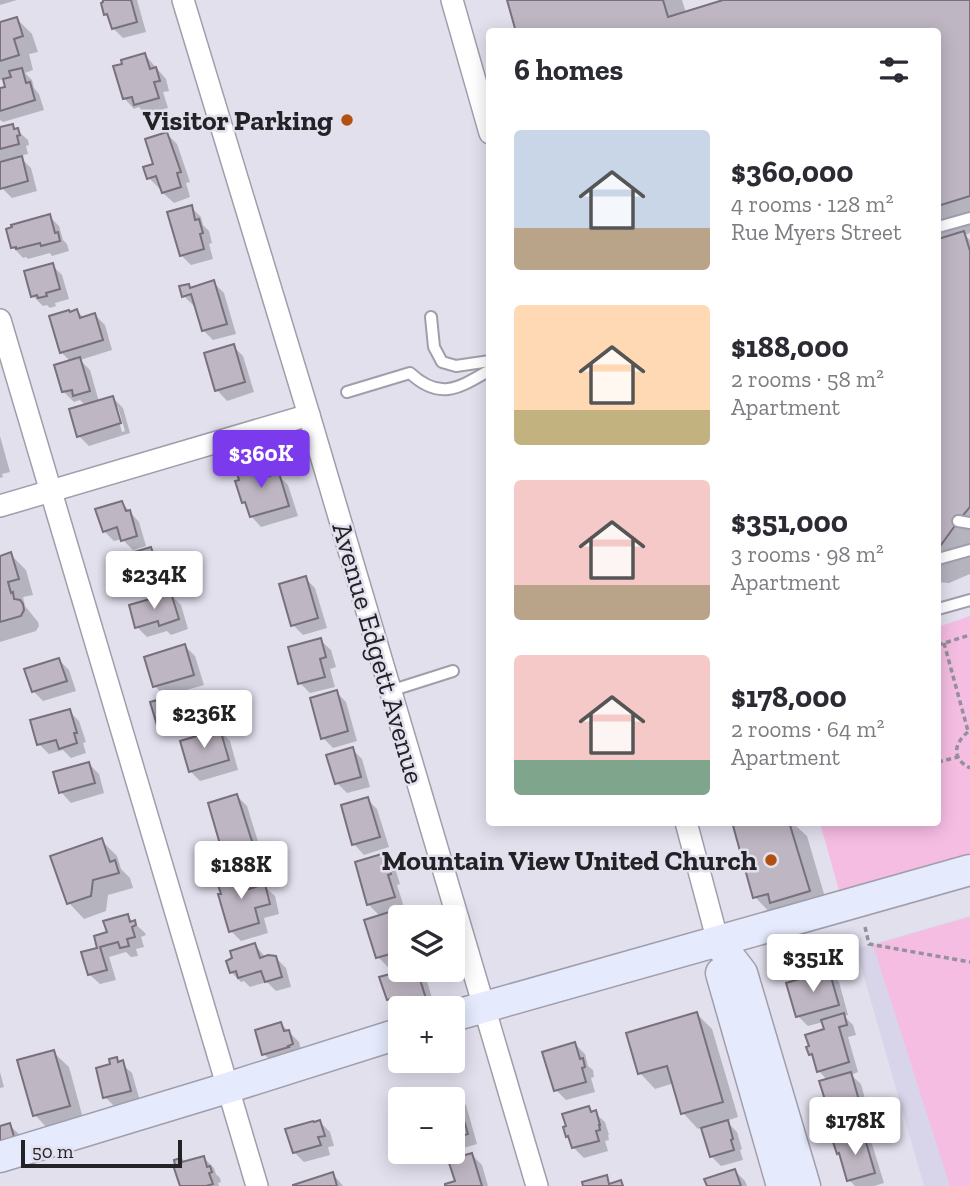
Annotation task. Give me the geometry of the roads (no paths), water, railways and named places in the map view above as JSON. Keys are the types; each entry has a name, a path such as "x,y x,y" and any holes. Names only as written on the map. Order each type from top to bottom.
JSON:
{"street":[{"name":"Avenue Edgett Avenue","path":"183,0 537,1186"},
{"path":"452,0 486,119"},
{"path":"0,320 257,1186"},
{"path":"0,506 309,415"},
{"path":"687,826 718,942 721,977 782,1186"},
{"path":"465,1013 970,870"},
{"path":"718,942 741,973 805,1186"},
{"path":"0,1157 388,1037"}],"lane":[{"path":"941,227 970,218"},
{"path":"431,317 433,347 442,362 456,366 486,362"},
{"path":"347,392 410,373 420,383 434,389 447,390 462,386 486,372"},
{"path":"958,521 970,523"},
{"path":"941,558 970,550"},
{"path":"941,608 970,600"},
{"path":"390,691 453,671"}],"place":[{"name":"Visitor Parking","path":"347,120"},
{"name":"Mountain View United Church","path":"771,860"}]}
